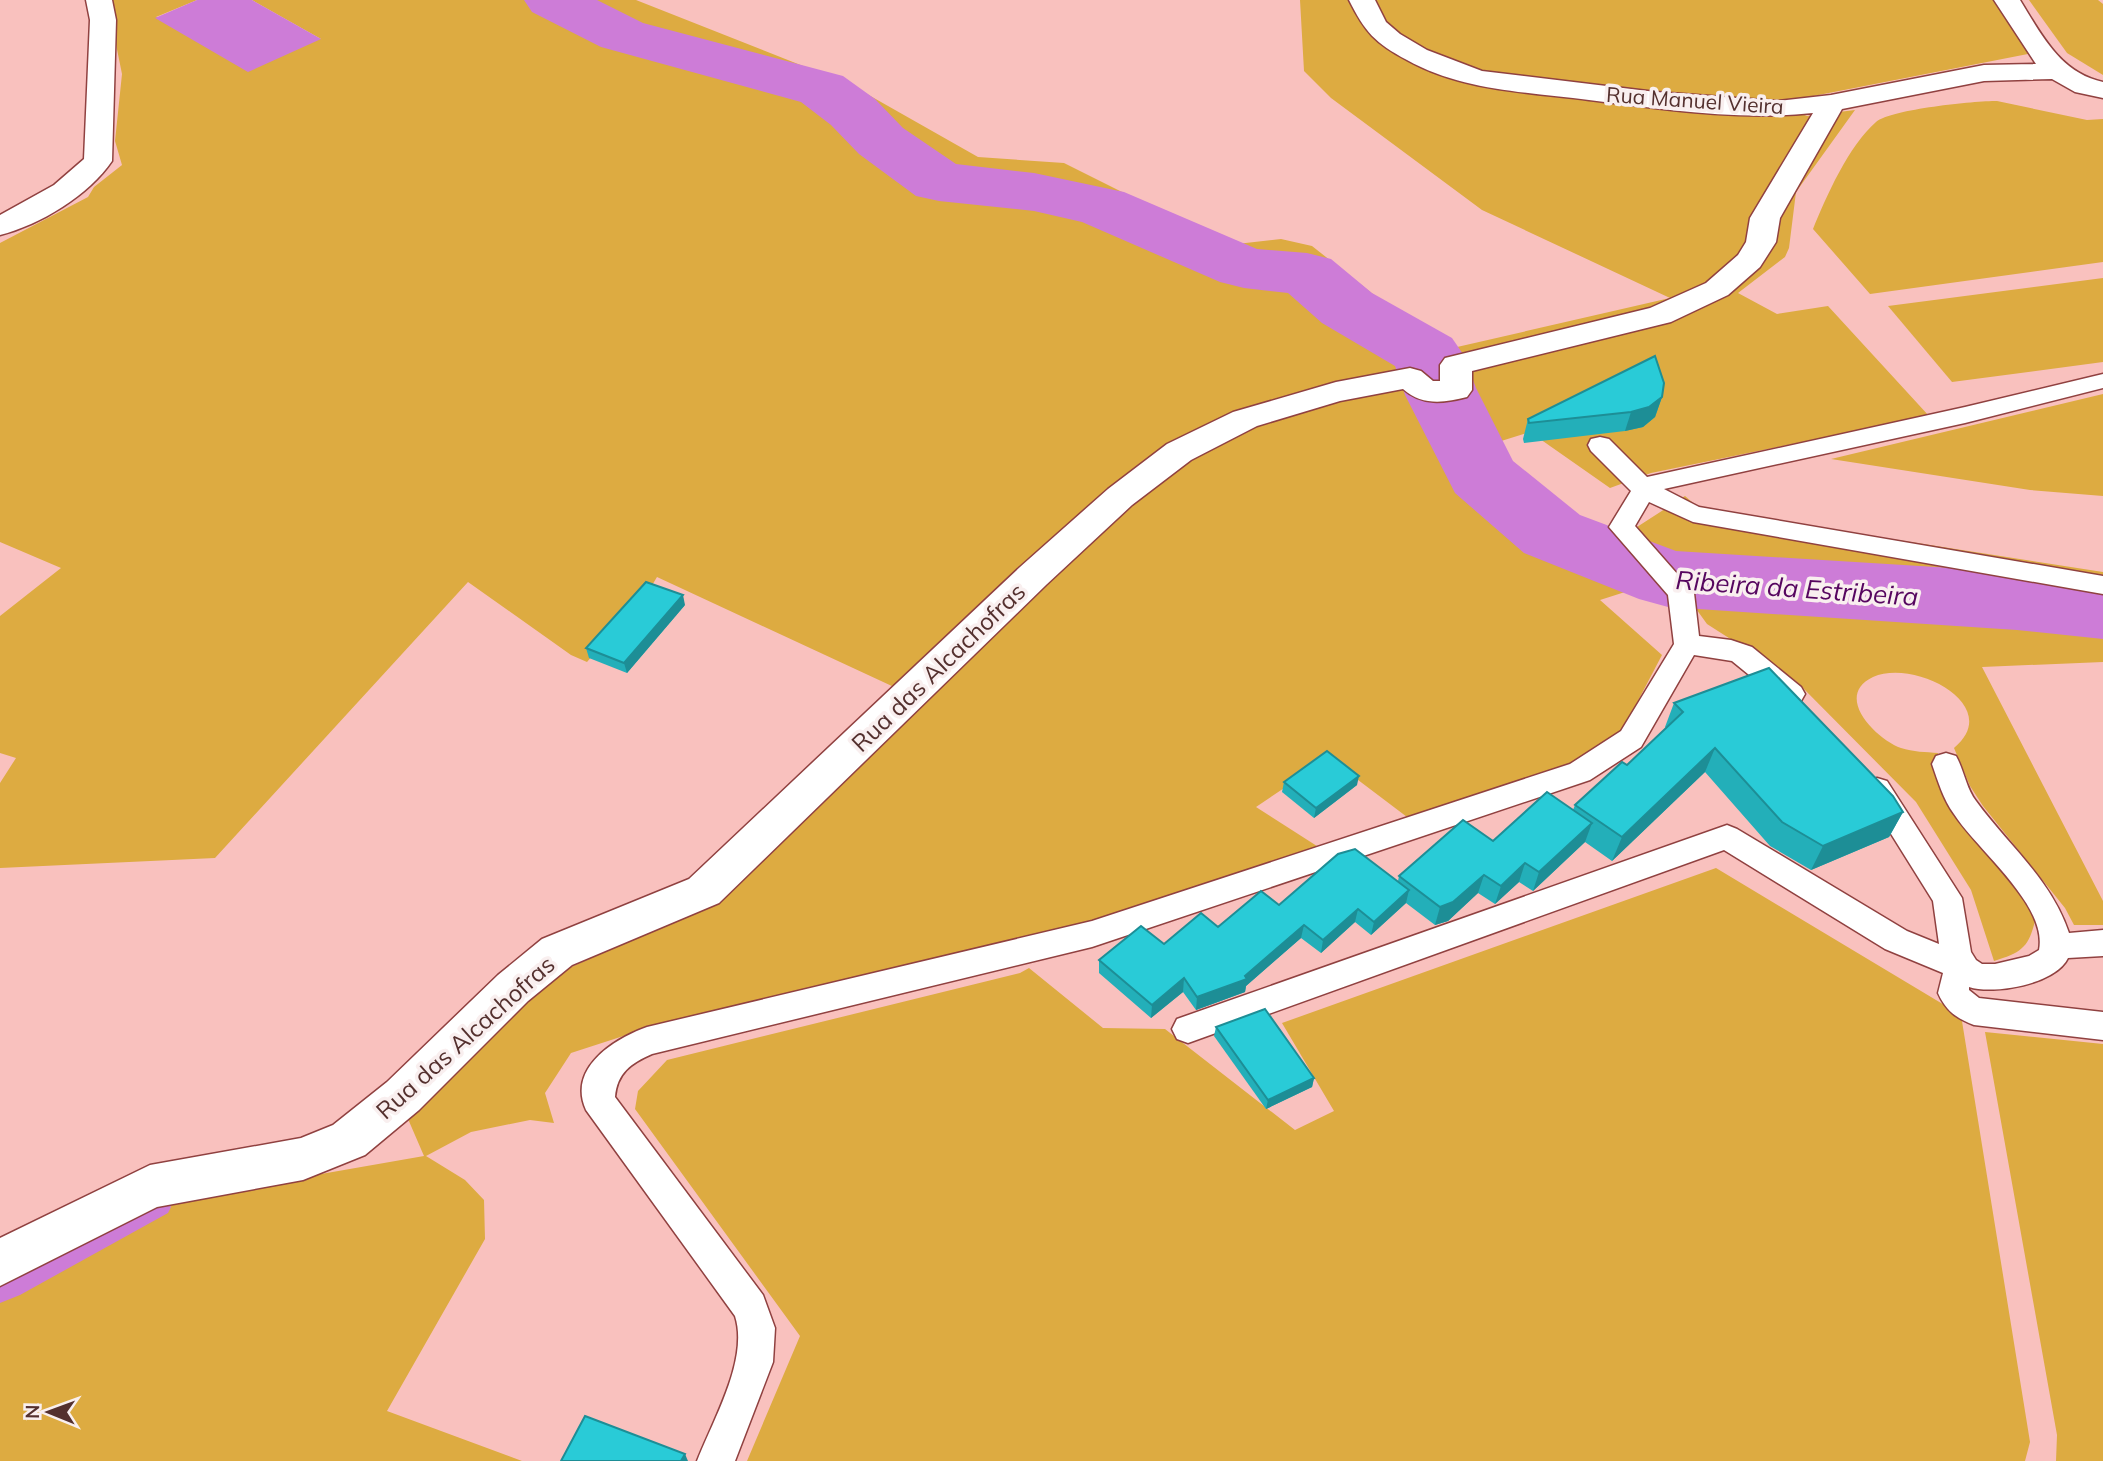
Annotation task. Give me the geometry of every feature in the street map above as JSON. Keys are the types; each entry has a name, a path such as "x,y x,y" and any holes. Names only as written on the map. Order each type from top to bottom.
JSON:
{"street":[{"path":"0,226 54,200 79,183 98,161 103,20 99,0"},
{"name":"Rua Manuel Vieira","path":"1362,0 1375,26 1391,39 1418,56 1478,78 1714,104 1777,109 1831,103 1984,73 2054,71"},
{"path":"2007,0 2054,71 2074,83 2103,90"},
{"name":"Rua das Alcachofras","path":"0,1264 150,1187 303,1159 349,1140 403,1096 513,988 557,952 704,891 1033,576 1120,497 1179,452 1245,419 1336,392 1410,378 1441,391 1456,365 1660,315 1717,289 1749,261 1761,242 1765,218 1817,132 1831,103"}],"lane":[{"path":"716,1461 755,1362 757,1328 750,1307 597,1100 599,1079 622,1052 648,1041 1092,934 1580,772 1631,739 1687,644 1681,593 1622,527 1626,513 1645,490 1659,481 1965,415 2103,381"},
{"path":"1600,445 1645,490 1693,514 2103,585"},
{"path":"1687,644 1742,654 1790,693 1807,711"},
{"path":"1188,1030 1727,837 1896,940 1963,968 1974,976 1992,977 2048,965 2060,953 2062,934 2051,909 2012,858 1966,811 1946,764"},
{"path":"1860,766 1869,775 1949,902 1955,951 1963,968"},
{"path":"2060,946 2103,943"},
{"path":"1963,968 1953,981 1953,992 1958,1003 1974,1011 2103,1026"}],"shaded area":[{"path":"107,0 197,0 156,17 321,39 252,0 636,0 851,85 978,157 1064,163 1228,245 1281,239 1312,246 1444,350 1670,298 1482,210 1331,98 1304,71 1300,0 1996,0 2033,53 1793,100 1768,100 1807,116 1855,110 1796,192 1789,248 1785,257 1738,293 1777,314 1828,306 1929,416 1651,473 1610,488 1530,432 1482,447 1469,375 1475,368 1408,384 1422,402 1456,474 1520,533 1647,585 1600,600 1662,655 1619,737 1601,753 1411,820 1329,758 1256,807 1320,848 1033,940 645,1029 571,1053 545,1093 554,1123 530,1120 471,1132 426,1156 465,1180 484,1200 485,1239 387,1411 522,1461 0,1461 0,1284 18,1278 150,1204 424,1156 405,1112 558,973 691,913 948,671 1193,449 1281,415 1407,384 1394,371 1329,385 1173,445 1140,465 894,687 657,577 648,592 587,662 571,655 468,582 215,858 0,868 0,783 16,758 0,753 0,616 61,568 0,542 0,243 88,197 94,187 122,165 115,141 122,74"},
{"path":"197,0 252,0 321,39 248,72 155,18"},
{"path":"2029,0 2098,0 2103,4 2103,75 2067,53"},
{"path":"1997,101 2087,120 2103,119 2103,262 1870,294 1813,229 1832,187 1857,144 1876,122 1898,113 1971,102"},
{"path":"2103,278 2103,362 1952,382 1888,306"},
{"path":"2103,394 2103,496 2030,490 1831,459"},
{"path":"1685,496 1700,509 2103,572 2103,620 2003,610 1981,618 2103,634 2103,662 1982,667 2103,901 2103,925 2074,925 2065,908 1970,786 1954,748 1967,732 1969,717 1962,702 1931,680 1911,674 1891,673 1873,677 1862,685 1857,695 1863,716 1880,736 1901,748 1938,753 1938,774 1949,806 1959,820 2009,869 2036,917 2031,935 2023,947 2012,955 1994,961 1971,890 1916,802 1796,681 1707,624 1637,527"},
{"path":"1716,868 1961,1015 2030,1442 2025,1461 747,1461 800,1336 635,1109 638,1091 667,1060 1020,973 1029,968 1103,1028 1165,1029 1295,1130 1334,1111 1282,1023"},
{"path":"1985,1032 2103,1044 2103,1461 2056,1461 2057,1435"}],"building":[{"path":"1655,356 1664,383 1662,397 1649,407 1631,412 1529,423 1528,419"},
{"path":"646,582 683,595 624,663 586,648"},
{"path":"1769,668 1893,796 1903,812 1823,846 1782,822 1715,748 1622,837 1575,805 1622,762 1627,765 1683,712 1674,703"},
{"path":"1327,751 1359,776 1316,808 1284,782"},
{"path":"1547,792 1592,823 1539,872 1525,863 1501,886 1484,875 1453,902 1440,907 1399,876 1463,820 1493,841"},
{"path":"1355,849 1409,890 1374,922 1358,909 1323,940 1304,925 1245,976 1247,979 1197,997 1184,978 1152,1005 1099,960 1141,926 1164,944 1201,913 1218,927 1261,891 1279,905 1338,854"},
{"path":"1265,1009 1314,1078 1268,1100 1216,1027"},
{"path":"585,1416 685,1454 681,1461 561,1461"}],"waterway":[{"name":"Ribeira da Estribeira","path":"552,0 622,35 822,89 853,112 881,141 939,182 1034,192 1101,206 1244,268 1307,274 1347,308 1427,354 1442,395 1449,403 1482,475 1552,534 1668,579 2017,601 2103,610"},
{"path":"0,1294 14,1289 162,1207"}]}
